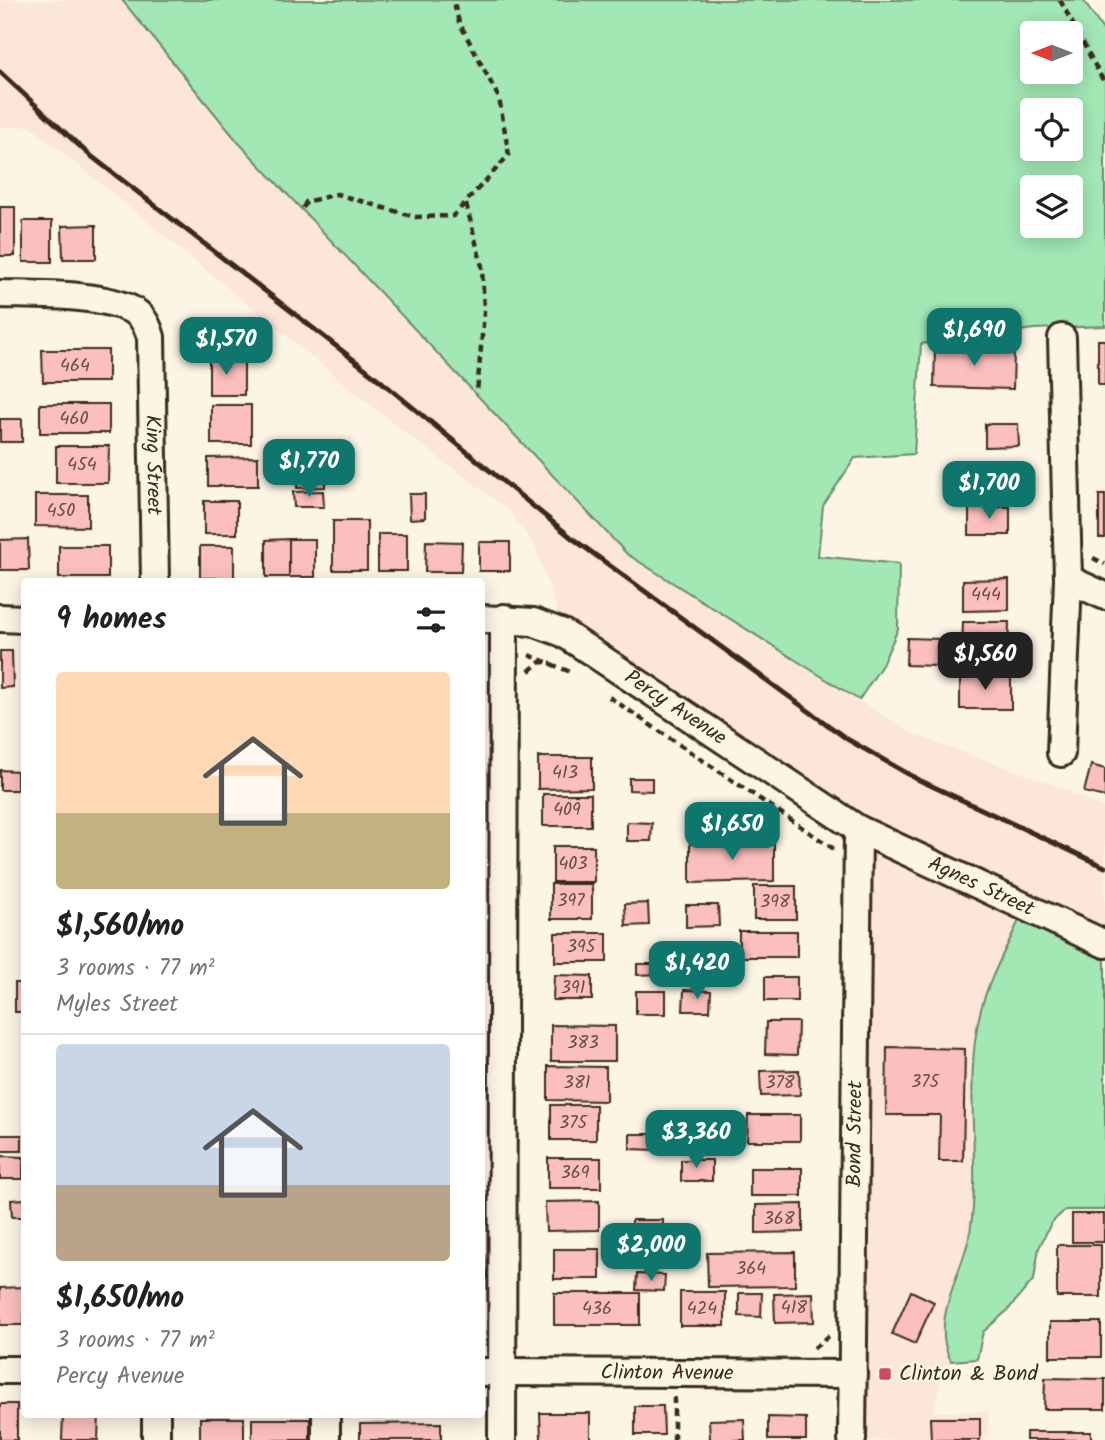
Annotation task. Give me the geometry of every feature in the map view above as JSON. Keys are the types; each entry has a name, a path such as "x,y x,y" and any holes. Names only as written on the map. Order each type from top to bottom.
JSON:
{"street":[{"name":"King Street","path":"0,293 87,299 117,304 136,312 147,324 151,337 155,578"},
{"path":"1061,753 1068,579 1062,338"},
{"path":"1068,579 1105,596"},
{"path":"0,618 21,618"},
{"path":"493,618 492,1372 502,1440"},
{"name":"Percy Avenue","path":"493,618 533,622 563,633 858,829"},
{"name":"Agnes Street","path":"858,829 1105,944"},
{"name":"Bond Street","path":"852,1440 858,829"},
{"path":"0,1370 21,1370"},
{"name":"Clinton Avenue","path":"492,1372 853,1374"},
{"path":"156,1418 156,1440"},
{"path":"326,1418 326,1440"}],"path":[{"path":"303,208 306,202 337,194 415,217 453,216 509,155 499,98 459,22 453,0"},
{"path":"1060,0 1105,84"},
{"path":"466,204 482,266 484,313 477,392"},
{"path":"674,1373 674,1440"}],"shaded area":[{"path":"0,0 122,0 238,142 627,554 717,613 917,736 1061,787 1105,809 1105,942 1025,906 1005,956 972,1165 973,1214 966,1255 945,1316 946,1353 951,1361 942,1375 933,1412 989,1411 988,1440 854,1440 859,828 564,631 536,548 509,510 403,431 30,126 0,127"}],"green space":[{"path":"122,0 1083,0 1105,33 1105,326 1034,329 921,344 914,454 855,458 823,506 818,556 899,564 898,629 882,665 859,700 627,554 238,142"},
{"path":"1026,905 1105,942 1105,1210 1065,1210 1051,1223 1039,1248 1034,1279 1008,1310 983,1332 977,1359 951,1361 945,1345 945,1313 970,1233 973,1205 972,1092 976,1037 981,1009 990,983"}],"building":[{"path":"0,207 15,207 15,256 0,256"},
{"path":"23,221 52,221 52,262 23,262"},
{"path":"96,225 96,259 63,259 62,226"},
{"path":"1098,340 1105,340 1105,385 1098,385"},
{"path":"935,347 1014,349 1013,389 934,387"},
{"path":"42,350 108,350 108,382 43,382"},
{"path":"209,360 244,360 244,395 209,395"},
{"path":"40,404 109,404 109,433 40,433"},
{"path":"211,405 251,405 251,444 211,444"},
{"path":"0,419 22,419 22,442 0,442"},
{"path":"985,424 1018,424 1019,446 985,447"},
{"path":"56,446 109,446 108,483 56,483"},
{"path":"258,457 258,486 208,486 208,458"},
{"path":"970,463 1011,474 1005,500 963,490"},
{"path":"297,475 325,475 325,487 297,488"},
{"path":"323,491 324,507 294,507 293,492"},
{"path":"409,494 425,494 425,518 410,519"},
{"path":"35,495 88,495 88,527 35,526"},
{"path":"1099,495 1105,495 1105,538 1099,538"},
{"path":"204,501 237,501 237,534 204,534"},
{"path":"969,507 1010,507 1010,535 969,535"},
{"path":"333,521 367,521 367,570 333,570"},
{"path":"378,534 407,534 407,571 378,571"},
{"path":"28,539 29,570 0,570 0,540"},
{"path":"289,539 315,539 315,577 289,577"},
{"path":"289,539 289,577 266,577 266,540"},
{"path":"426,541 462,542 461,572 425,572"},
{"path":"479,542 510,542 510,571 479,571"},
{"path":"59,546 108,546 108,578 59,578"},
{"path":"200,546 234,546 234,578 200,578"},
{"path":"1009,579 1009,610 963,611 963,580"},
{"path":"963,622 1009,622 1008,656 962,655"},
{"path":"907,638 939,639 938,666 906,665"},
{"path":"0,651 12,651 13,687 0,688"},
{"path":"960,675 1011,675 1011,709 960,709"},
{"path":"538,757 592,757 592,788 538,789"},
{"path":"1091,765 1105,769 1105,797 1084,792"},
{"path":"0,770 17,771 17,790 0,790"},
{"path":"629,778 652,778 652,791 629,790"},
{"path":"543,794 591,794 591,826 543,826"},
{"path":"627,822 652,823 651,841 627,841"},
{"path":"774,841 774,881 690,883 690,842"},
{"path":"553,846 594,846 594,882 553,882"},
{"path":"551,884 592,884 592,919 551,919"},
{"path":"754,886 796,886 796,919 754,919"},
{"path":"648,903 649,925 626,926 625,904"},
{"path":"686,905 718,905 719,926 686,927"},
{"path":"739,931 797,931 797,957 739,957"},
{"path":"555,933 607,933 607,962 555,962"},
{"path":"637,964 660,964 660,974 637,975"},
{"path":"554,975 592,976 592,1000 553,1000"},
{"path":"765,977 797,977 797,1001 765,1001"},
{"path":"15,983 21,983 21,1012 15,1012"},
{"path":"684,990 711,991 710,1011 683,1011"},
{"path":"636,991 666,991 666,1014 636,1014"},
{"path":"766,1022 798,1022 797,1055 765,1054"},
{"path":"551,1025 615,1026 615,1061 551,1061"},
{"path":"887,1047 965,1049 963,1161 939,1161 940,1115 886,1115"},
{"path":"548,1066 606,1067 606,1101 548,1100"},
{"path":"799,1070 800,1095 761,1096 760,1071"},
{"path":"551,1105 596,1105 596,1140 551,1140"},
{"path":"748,1115 800,1115 800,1141 747,1141"},
{"path":"630,1134 658,1134 657,1150 630,1149"},
{"path":"0,1135 21,1135 21,1151 0,1151"},
{"path":"0,1156 21,1157 21,1179 0,1179"},
{"path":"548,1158 601,1158 601,1188 548,1188"},
{"path":"681,1160 712,1160 712,1181 681,1181"},
{"path":"750,1168 802,1168 802,1196 750,1196"},
{"path":"21,1199 21,1217 12,1217 11,1200"},
{"path":"599,1201 599,1230 546,1231 545,1202"},
{"path":"803,1204 803,1232 756,1233 756,1205"},
{"path":"1072,1214 1104,1214 1104,1242 1072,1242"},
{"path":"632,1220 663,1220 663,1243 632,1243"},
{"path":"1057,1245 1101,1245 1101,1297 1057,1297"},
{"path":"554,1249 600,1249 600,1279 554,1279"},
{"path":"795,1252 795,1286 708,1287 707,1253"},
{"path":"637,1274 665,1275 664,1291 636,1290"},
{"path":"21,1287 21,1325 0,1325 0,1288"},
{"path":"911,1291 934,1302 915,1344 892,1334"},
{"path":"680,1292 725,1292 725,1326 680,1326"},
{"path":"554,1293 640,1293 640,1325 554,1325"},
{"path":"739,1293 762,1293 761,1317 739,1316"},
{"path":"813,1293 814,1322 775,1323 774,1294"},
{"path":"1050,1322 1101,1322 1101,1357 1050,1357"},
{"path":"1045,1378 1105,1379 1105,1409 1044,1409"},
{"path":"0,1404 17,1404 17,1440 0,1440"},
{"path":"635,1406 663,1406 664,1435 635,1435"},
{"path":"540,1413 590,1413 590,1440 541,1440"},
{"path":"768,1417 806,1418 806,1440 768,1440"},
{"path":"63,1418 99,1418 98,1440 62,1440"},
{"path":"200,1418 244,1418 244,1440 200,1440"},
{"path":"930,1418 980,1418 980,1440 931,1440"},
{"path":"252,1419 310,1419 310,1440 252,1440"},
{"path":"744,1419 745,1440 710,1440 709,1420"},
{"path":"441,1423 441,1440 360,1440 360,1424"},
{"path":"1026,1432 1091,1432 1091,1440 1026,1440"}],"railway":[{"path":"0,72 86,152 372,374 572,538 847,739 917,779 1105,867"}],"place":[{"name":"Clinton & Bond","path":"885,1374"}]}
